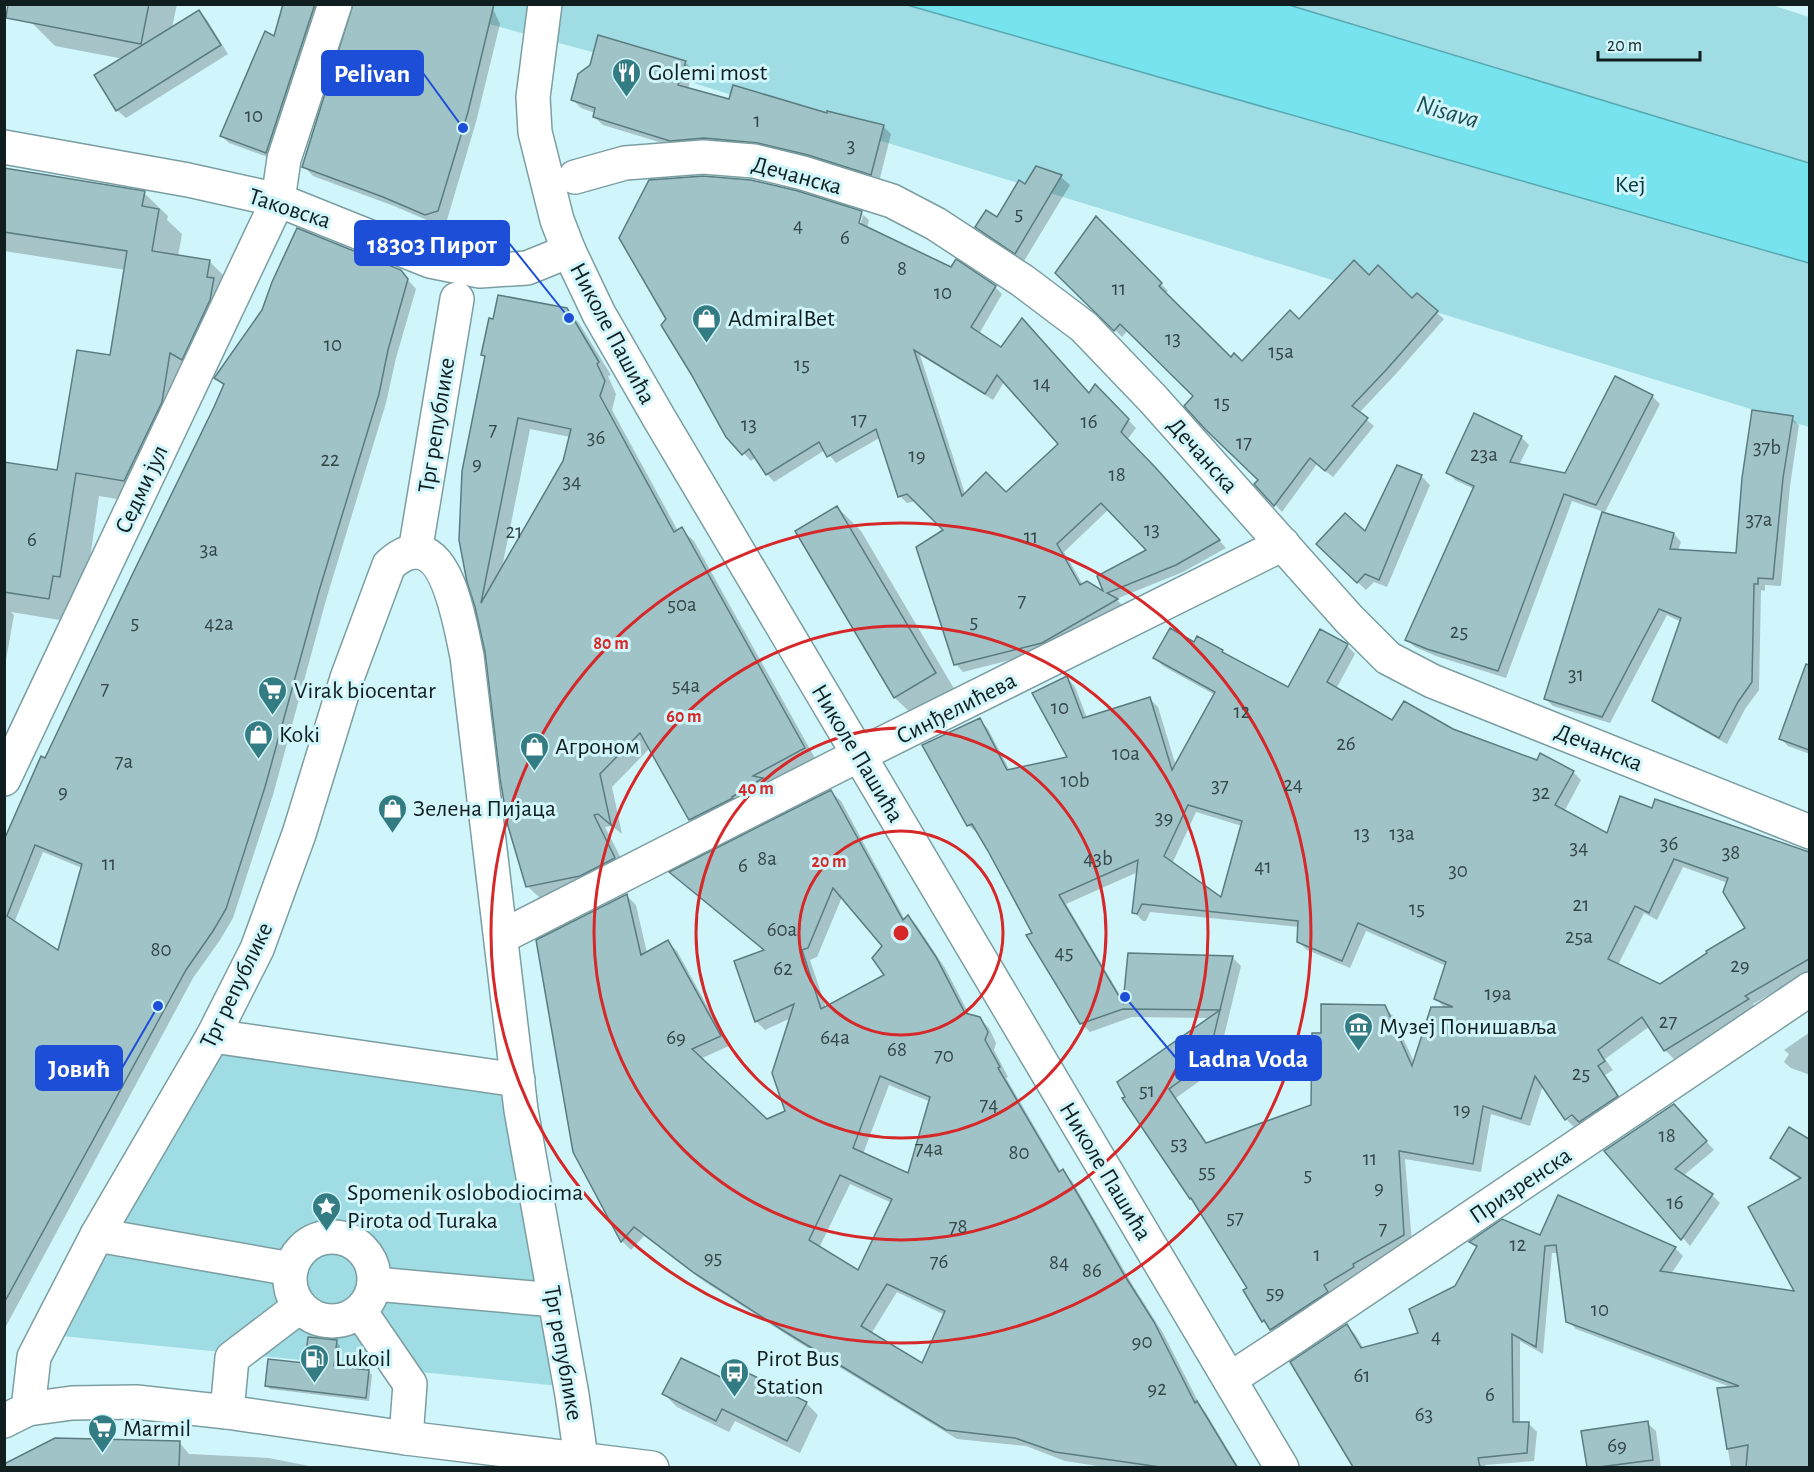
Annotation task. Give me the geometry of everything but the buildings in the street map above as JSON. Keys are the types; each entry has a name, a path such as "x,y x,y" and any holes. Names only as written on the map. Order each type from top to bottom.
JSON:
{"street":[{"name":"Седми јул","path":"4,779 278,200 284,159 335,4"},
{"name":"Николе Пашића","path":"545,4 533,97 535,132 557,220 569,251 600,314 659,418 1282,1467"},
{"name":"Таковска","path":"4,147 188,180 278,200 430,261 480,271 527,268 569,251"},
{"name":"Дечанска","path":"575,177 625,163 703,157 753,161 803,173 892,201 936,224 1023,281 1084,327 1152,399 1349,619 1388,658 1432,681 1809,832"},
{"name":"Трг републике","path":"415,552 457,299"},
{"name":"Синђелићева","path":"501,937 1283,544"},
{"name":"Трг републике","path":"581,1458 572,1395 521,1110 467,656 446,578 436,563 426,555 415,552 401,556 389,565 347,678 299,834 257,949 213,1036 97,1235 34,1357 16,1415 72,1403 136,1402 639,1467"},
{"name":"Призренска","path":"1230,1379 1809,989"},
{"path":"213,1036 518,1080"},
{"path":"97,1235 291,1269"},
{"path":"335,1236 349,1240 362,1248 375,1274 367,1297 349,1318 335,1321 322,1320 310,1315 299,1306 290,1282 291,1269 297,1255 307,1244 320,1238 335,1236"},
{"path":"367,1297 555,1300"},
{"path":"367,1297 410,1384 406,1438"},
{"path":"227,1412 232,1358 299,1306"}],"green space":[{"name":"Кеј","path":"1769,4 1809,17 1809,427 596,53 419,5"},
{"path":"215,1043 526,1095 569,1387 52,1335"}],"water":[{"name":"Nisava","path":"907,5 1289,5 1809,163 1809,263"}],"place":[{"name":"Golemi most","path":"627,98"},
{"name":"Pelivan","path":"463,128"},
{"name":"18303 Пирот","path":"569,318"},
{"name":"AdmiralBet","path":"707,344"},
{"name":"Virak biocentar","path":"273,716"},
{"name":"Koki","path":"258,760"},
{"name":"Агроном","path":"534,772"},
{"name":"Зелена Пијаца","path":"392,834"},
{"name":"Ladna Voda","path":"1125,997"},
{"name":"Јовић","path":"158,1006"},
{"name":"Музеј Понишавља","path":"1358,1052"},
{"name":"Spomenik oslobodiocima Pirota od Turaka","path":"326,1232"},
{"name":"Lukoil","path":"314,1384"},
{"name":"Pirot Bus Station","path":"735,1398"},
{"name":"Marmil","path":"102,1454"}]}
